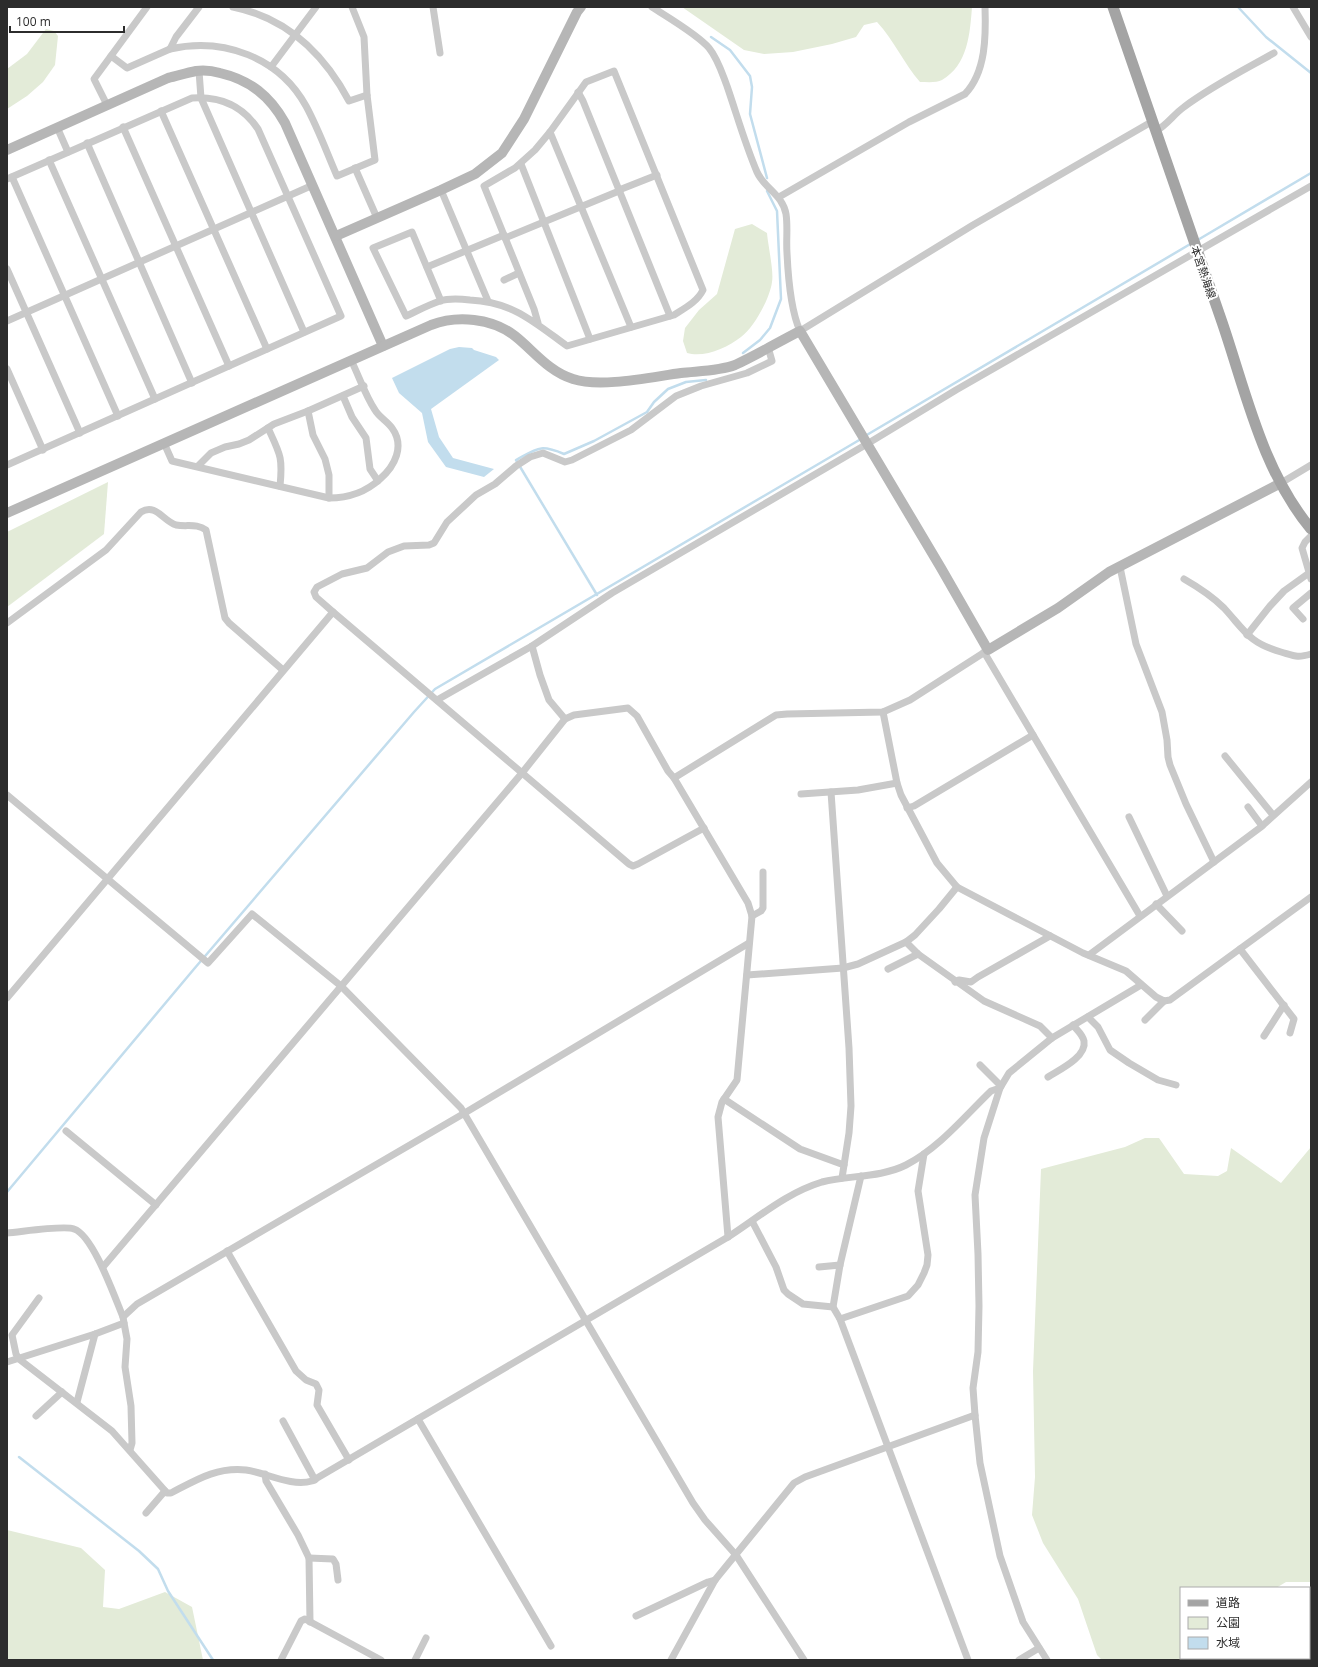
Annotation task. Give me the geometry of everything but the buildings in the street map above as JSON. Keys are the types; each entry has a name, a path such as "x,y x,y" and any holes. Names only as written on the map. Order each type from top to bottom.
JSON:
{"main road":[{"name":"本宮熱海線","path":"1113,7 1259,435 1299,514 1311,529"}],"street":[{"path":"107,105 94,79 147,7"},
{"path":"170,49 176,37 199,7"},
{"path":"233,7 277,23 295,35 326,63 339,82 349,101 367,95"},
{"path":"271,67 316,7"},
{"path":"111,56 127,68 170,49 198,45 226,47 245,52 271,67 292,86 305,105 337,176 375,160 367,95 364,37 352,7"},
{"path":"433,7 440,53"},
{"path":"336,236 477,173 502,153 524,120 571,23 581,7"},
{"path":"652,7 708,46 720,67 758,174 779,198 786,212 787,254 793,311 800,331 941,568 1033,735 1140,916"},
{"path":"779,198 909,122 965,94 971,88 979,72 982,60 985,42 985,7"},
{"path":"1293,7 1311,37"},
{"path":"7,513 438,322 457,319 475,320 492,324 514,335 543,363 564,375 584,381 617,381 716,369 734,365 800,331 973,226 1154,126 1197,98 1274,52"},
{"path":"199,71 201,98 304,332"},
{"path":"7,150 168,78 199,71 212,71 243,80 257,89 270,101 285,123 384,346"},
{"path":"441,301 412,232 373,248 406,316 441,301 455,299 488,300 512,309 538,323 568,346 670,316 689,306 700,297 703,290 614,71 586,82 535,150 521,164 484,186 534,309 538,323"},
{"path":"578,92 583,101 670,316"},
{"path":"7,465 43,450 341,316 258,129 246,114 227,102 192,98 86,143 9,178 65,295 118,416"},
{"path":"161,111 267,348"},
{"path":"57,127 68,152"},
{"path":"123,127 229,366"},
{"path":"550,132 631,327"},
{"path":"86,143 192,383"},
{"path":"49,160 155,399"},
{"path":"521,164 590,339"},
{"path":"355,168 377,218"},
{"path":"427,267 544,222 657,175"},
{"path":"7,321 312,185"},
{"path":"435,699 532,646 612,593 867,444 956,390 1311,186"},
{"path":"441,190 488,300"},
{"path":"7,269 80,433"},
{"path":"504,280 519,273"},
{"path":"704,828 633,866 426,692 316,597 314,592 318,587 342,574 367,568 388,552 404,546 429,545 434,543 443,526 453,516 476,495 495,484 524,460 540,453 553,456 565,462 572,460 631,430 676,396 701,386 747,373 772,361 768,347"},
{"path":"164,443 172,461 330,498 340,498 358,493 378,481 394,463 398,453 398,444 392,428 376,412 351,360"},
{"path":"7,369 43,450"},
{"path":"198,466 209,454 225,447 249,440 274,424 308,411 364,386"},
{"path":"343,396 352,417 366,438 370,469 378,481"},
{"path":"308,411 314,435 325,459 329,475 330,498"},
{"path":"268,428 280,454 280,486"},
{"path":"674,778 776,715 883,712 910,700 986,651 1058,608 1088,586 1120,566 1282,483 1311,465"},
{"path":"7,623 106,550 141,512 145,510 152,510 176,525 202,526 206,530 226,618 283,670"},
{"path":"1247,635 1284,591 1310,576 1302,548 1311,536"},
{"path":"1120,566 1136,644 1162,712 1170,765 1188,809 1214,862"},
{"path":"1184,578 1214,599 1247,635 1258,644 1300,658 1311,654"},
{"path":"1303,619 1293,608 1311,593"},
{"path":"7,998 333,612"},
{"path":"532,646 549,700 565,719"},
{"path":"103,1267 522,773 565,719 574,715 628,708 638,716 668,771 674,778 748,903 752,916 737,1080 724,1099 720,1108 718,1130 728,1236"},
{"path":"883,712 897,783 907,808 937,863 957,887 1050,936 1126,971 1164,1001"},
{"path":"907,808 914,806 1033,735"},
{"path":"1225,756 1273,815"},
{"path":"1089,955 1262,826 1311,782"},
{"path":"801,794 858,790 897,783"},
{"path":"831,792 849,1048 851,1106 850,1133 842,1178"},
{"path":"7,795 208,963 252,914 341,986 461,1108 463,1114 693,1503 705,1520 736,1555 804,1660"},
{"path":"1248,807 1262,826"},
{"path":"1129,817 1167,896"},
{"path":"752,916 761,911 763,908 763,872"},
{"path":"747,975 843,968 858,964 906,942 915,935 957,887"},
{"path":"1145,1020 1164,1001 1170,1000 1311,897"},
{"path":"1156,904 1182,931"},
{"path":"955,982 959,980 971,982 1050,936"},
{"path":"7,1362 95,1334 123,1320 137,1304 463,1114 750,942"},
{"path":"906,942 918,954 955,982 984,1001 1040,1026 1052,1038"},
{"path":"1240,949 1294,1019 1290,1033"},
{"path":"888,969 918,954"},
{"path":"1047,1660 1023,1622 1000,1556 980,1463 973,1388 978,1352 979,1306 975,1195 984,1138 1001,1087 1009,1073 1052,1038 1142,985"},
{"path":"1264,1036 1284,1005"},
{"path":"1088,1017 1098,1027 1110,1050 1128,1063 1158,1080 1176,1085"},
{"path":"1048,1077 1073,1061 1082,1051 1084,1046 1082,1036 1074,1025"},
{"path":"980,1065 1001,1087"},
{"path":"39,1298 12,1335 16,1354 19,1359 77,1402 112,1431 169,1494 216,1471 246,1470 304,1482 315,1480 500,1370 586,1321 728,1236 778,1202 802,1189 842,1178 861,1176 899,1168 924,1154 991,1091 1001,1087"},
{"path":"724,1099 800,1149 844,1165"},
{"path":"66,1130 156,1205"},
{"path":"840,1319 908,1296 918,1285 927,1265 928,1255 918,1191 924,1154"},
{"path":"861,1176 840,1265 833,1307 840,1319 968,1660"},
{"path":"752,1221 772,1259 784,1290 803,1304 833,1307"},
{"path":"7,1233 67,1228 74,1229 87,1240 103,1267 123,1320 127,1339 125,1367 131,1406 132,1443 130,1450"},
{"path":"227,1251 296,1371 306,1380 316,1384 319,1390 317,1405 349,1460"},
{"path":"819,1267 840,1265"},
{"path":"77,1402 95,1334"},
{"path":"36,1416 62,1392"},
{"path":"670,1660 715,1580 794,1483 805,1477 975,1415"},
{"path":"418,1419 551,1646"},
{"path":"283,1421 315,1480"},
{"path":"265,1474 266,1481 295,1529 309,1558 310,1622"},
{"path":"146,1513 165,1491"},
{"path":"309,1558 332,1559 336,1564 338,1580"},
{"path":"636,1616 715,1580"},
{"path":"280,1660 301,1621 305,1619 381,1660"},
{"path":"415,1660 426,1638"},
{"path":"1019,1660 1039,1648"}],"green space":[{"path":"682,7 972,7 966,48 957,66 951,74 942,80 937,82 920,82 909,68 889,36 877,22 864,25 856,37 832,44 793,52 764,54 744,50"},
{"path":"46,29 54,31 58,36 55,65 43,82 27,96 7,109 7,69 27,54"},
{"path":"752,224 767,233 772,265 771,289 761,312 746,333 729,345 708,353 687,353 683,341 685,328 699,310 717,294 735,229"},
{"path":"108,482 104,534 7,607 7,532"},
{"path":"1145,1138 1159,1138 1184,1174 1218,1176 1227,1171 1231,1148 1281,1183 1311,1147 1311,1582 1286,1582 1278,1587 1180,1587 1180,1659 1248,1660 1102,1660 1097,1655 1078,1599 1043,1543 1032,1515 1035,1477 1033,1371 1041,1169 1125,1147"},
{"path":"7,1530 81,1548 105,1570 103,1607 119,1609 165,1592 192,1607 203,1660 7,1660"}],"water":[{"path":"459,347 472,348 496,357 499,360 431,409 439,437 453,458 494,469 484,477 446,467 428,442 422,413 399,393 392,378 450,349"}],"waterway":[{"path":"1238,7 1266,37 1311,73"},
{"path":"711,37 730,50 750,76 752,87 750,114 767,178"},
{"path":"1196,241 1311,173"},
{"path":"743,353 760,340 770,328 781,299 777,211 767,191"},
{"path":"865,436 1192,243"},
{"path":"597,595 516,460 535,450 544,448 564,454 594,441 647,412 654,402 668,389 686,382 706,380"},
{"path":"7,1192 194,969 435,689 861,439"},
{"path":"19,1457 139,1551 158,1569 168,1591 213,1660"}]}
